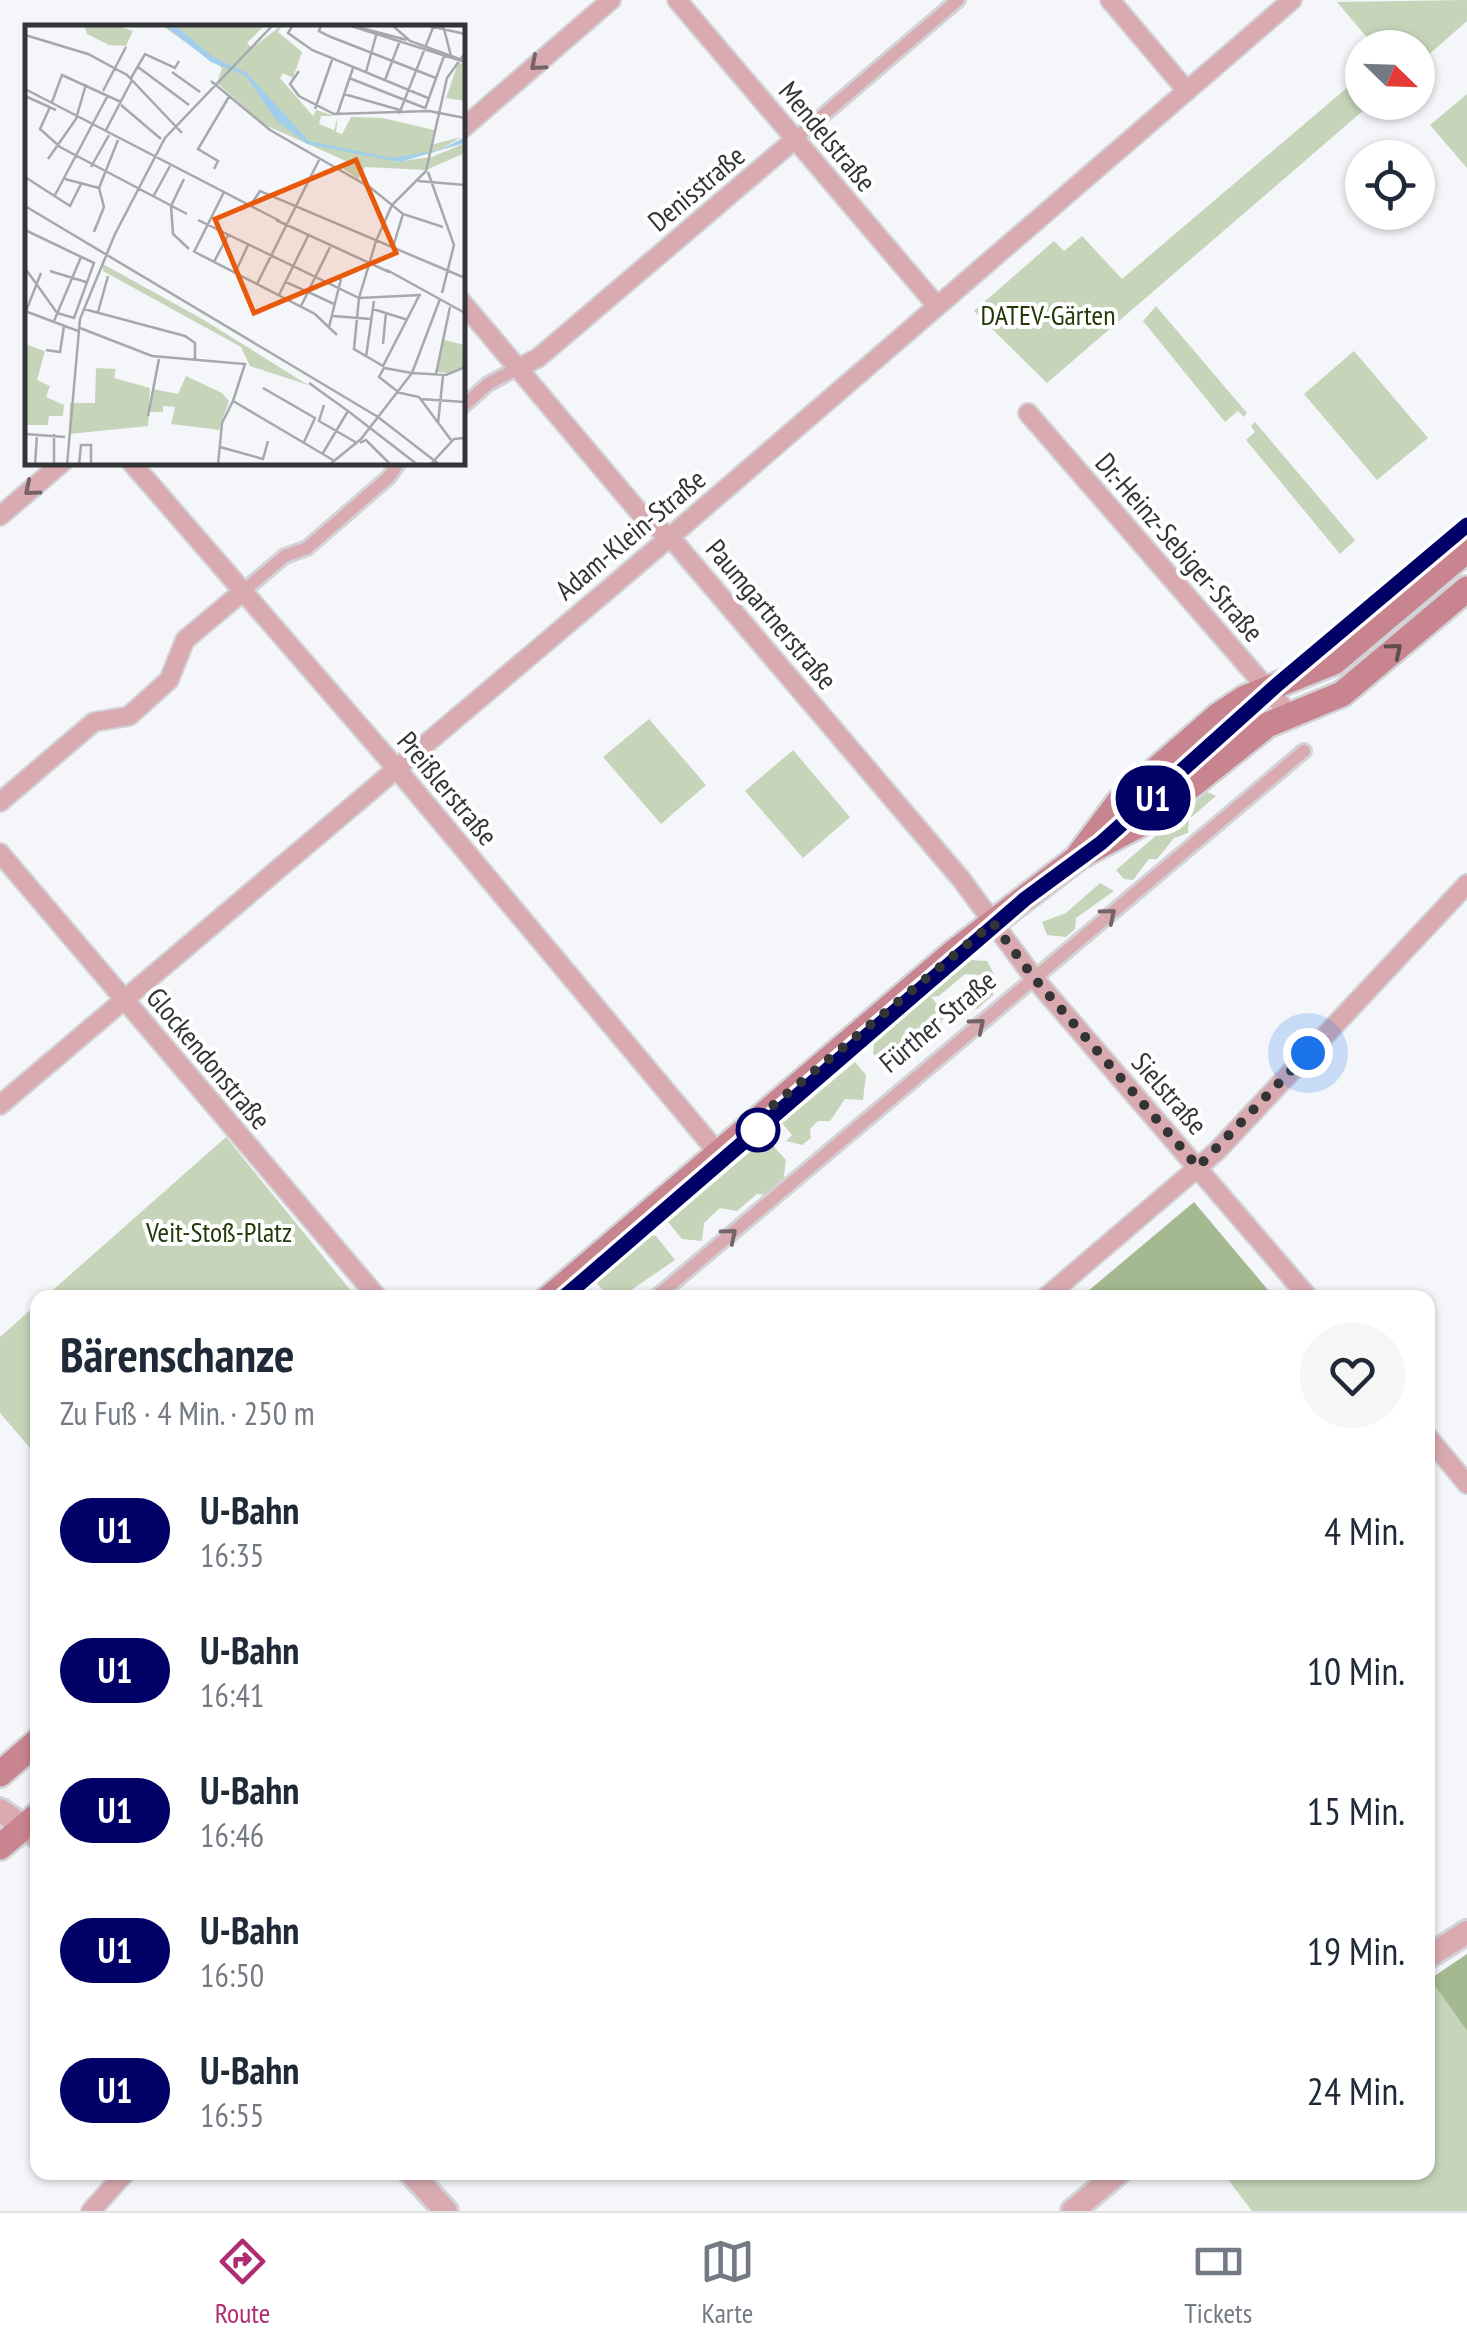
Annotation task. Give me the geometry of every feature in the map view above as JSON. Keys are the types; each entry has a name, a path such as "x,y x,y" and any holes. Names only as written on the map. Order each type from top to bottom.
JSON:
{"main road":[{"name":"Fürther Straße","path":"1076,858 1118,802 1228,708 1334,662 1467,550"},
{"name":"Fürther Straße","path":"558,1290 993,923 1076,858 1148,820 1252,736 1342,694 1467,589"},
{"path":"0,1774 30,1748"},
{"path":"0,1847 30,1828"}],"street":[{"path":"465,126 611,0"},
{"name":"Mendelstraße","path":"676,0 937,306"},
{"name":"Denisstraße","path":"465,404 488,384 538,358 958,0"},
{"path":"1110,0 1187,92"},
{"name":"Adam-Klein-Straße","path":"0,1105 670,537 1292,0"},
{"name":"Paumgartnerstraße","path":"465,306 644,520 670,537 993,923"},
{"name":"Dr.-Heinz-Sebiger-Straße","path":"1028,413 1291,716"},
{"path":"0,516 60,465"},
{"name":"Preißlerstraße","path":"134,465 396,768 718,1153"},
{"path":"0,802 94,722 129,716 169,680 185,640 286,556 307,548 397,465"},
{"name":"Fürther Straße","path":"664,1290 1304,751"},
{"name":"Glockendonstraße","path":"0,854 371,1290"},
{"path":"1053,1290 1198,1167 1467,884"},
{"name":"Sielstraße","path":"993,923 1034,978 1302,1290"},
{"path":"1435,1446 1467,1484"},
{"path":"0,1810 30,1825"},
{"path":"1435,1953 1467,1932"},
{"path":"96,2209 120,2180"},
{"path":"417,2180 446,2211"},
{"path":"1072,2211 1110,2180"}],"green space":[{"path":"1467,0 1467,21 1435,49 1435,30 1361,30 1337,2"},
{"name":"DATEV-Gärten","path":"1345,89 1345,120 1352,120 1047,383 974,311 1054,241 1064,251 1082,236 1122,279"},
{"path":"1467,94 1467,168 1430,125"},
{"path":"1156,306 1247,413 1244,417 1238,411 1225,422 1143,321"},
{"path":"1354,351 1428,438 1377,480 1304,394"},
{"path":"1255,422 1355,540 1340,554 1246,440 1255,432 1251,426"},
{"path":"649,719 706,785 661,824 603,757"},
{"path":"793,750 850,817 803,858 745,791"},
{"path":"1207,792 1216,796 1189,819 1188,833 1174,838 1157,859 1149,859 1133,880 1124,879 1116,870"},
{"path":"1100,883 1114,891 1076,918 1075,929 1066,937 1047,935 1042,922 1066,913"},
{"path":"971,960 987,961 995,976 965,974 939,996 931,997 942,1010 966,990 994,988 993,995 977,1009 957,1008 941,1021 936,1037 921,1038 920,1051 902,1066 883,1065 873,1053 874,1043"},
{"path":"855,1062 866,1075 863,1100 845,1099 830,1121 818,1121 810,1129 811,1138 802,1145 786,1141 792,1135 782,1123"},
{"name":"Veit-Stoß-Platz","path":"226,1137 350,1290 53,1290"},
{"path":"766,1138 786,1160 783,1182 768,1195 757,1194 737,1211 720,1208 704,1223 702,1241 682,1239 668,1222"},
{"path":"1194,1202 1268,1290 1089,1290"},
{"path":"649,1235 656,1236 675,1260 631,1290 603,1290 596,1282 590,1290 584,1290"},
{"path":"30,1310 30,1448 0,1413 0,1337"},
{"path":"1467,1954 1467,2031 1435,1986 1435,1976"},
{"path":"1435,1986 1467,2031 1467,2211 1252,2211 1228,2180 1435,2180"}],"metro line":[{"name":"U1","path":"572,1290 1025,899 1101,843 1248,710 1467,525"}],"route":[{"path":"758,1130 753,1122 993,923 1034,978 1198,1167 1308,1053"}]}
